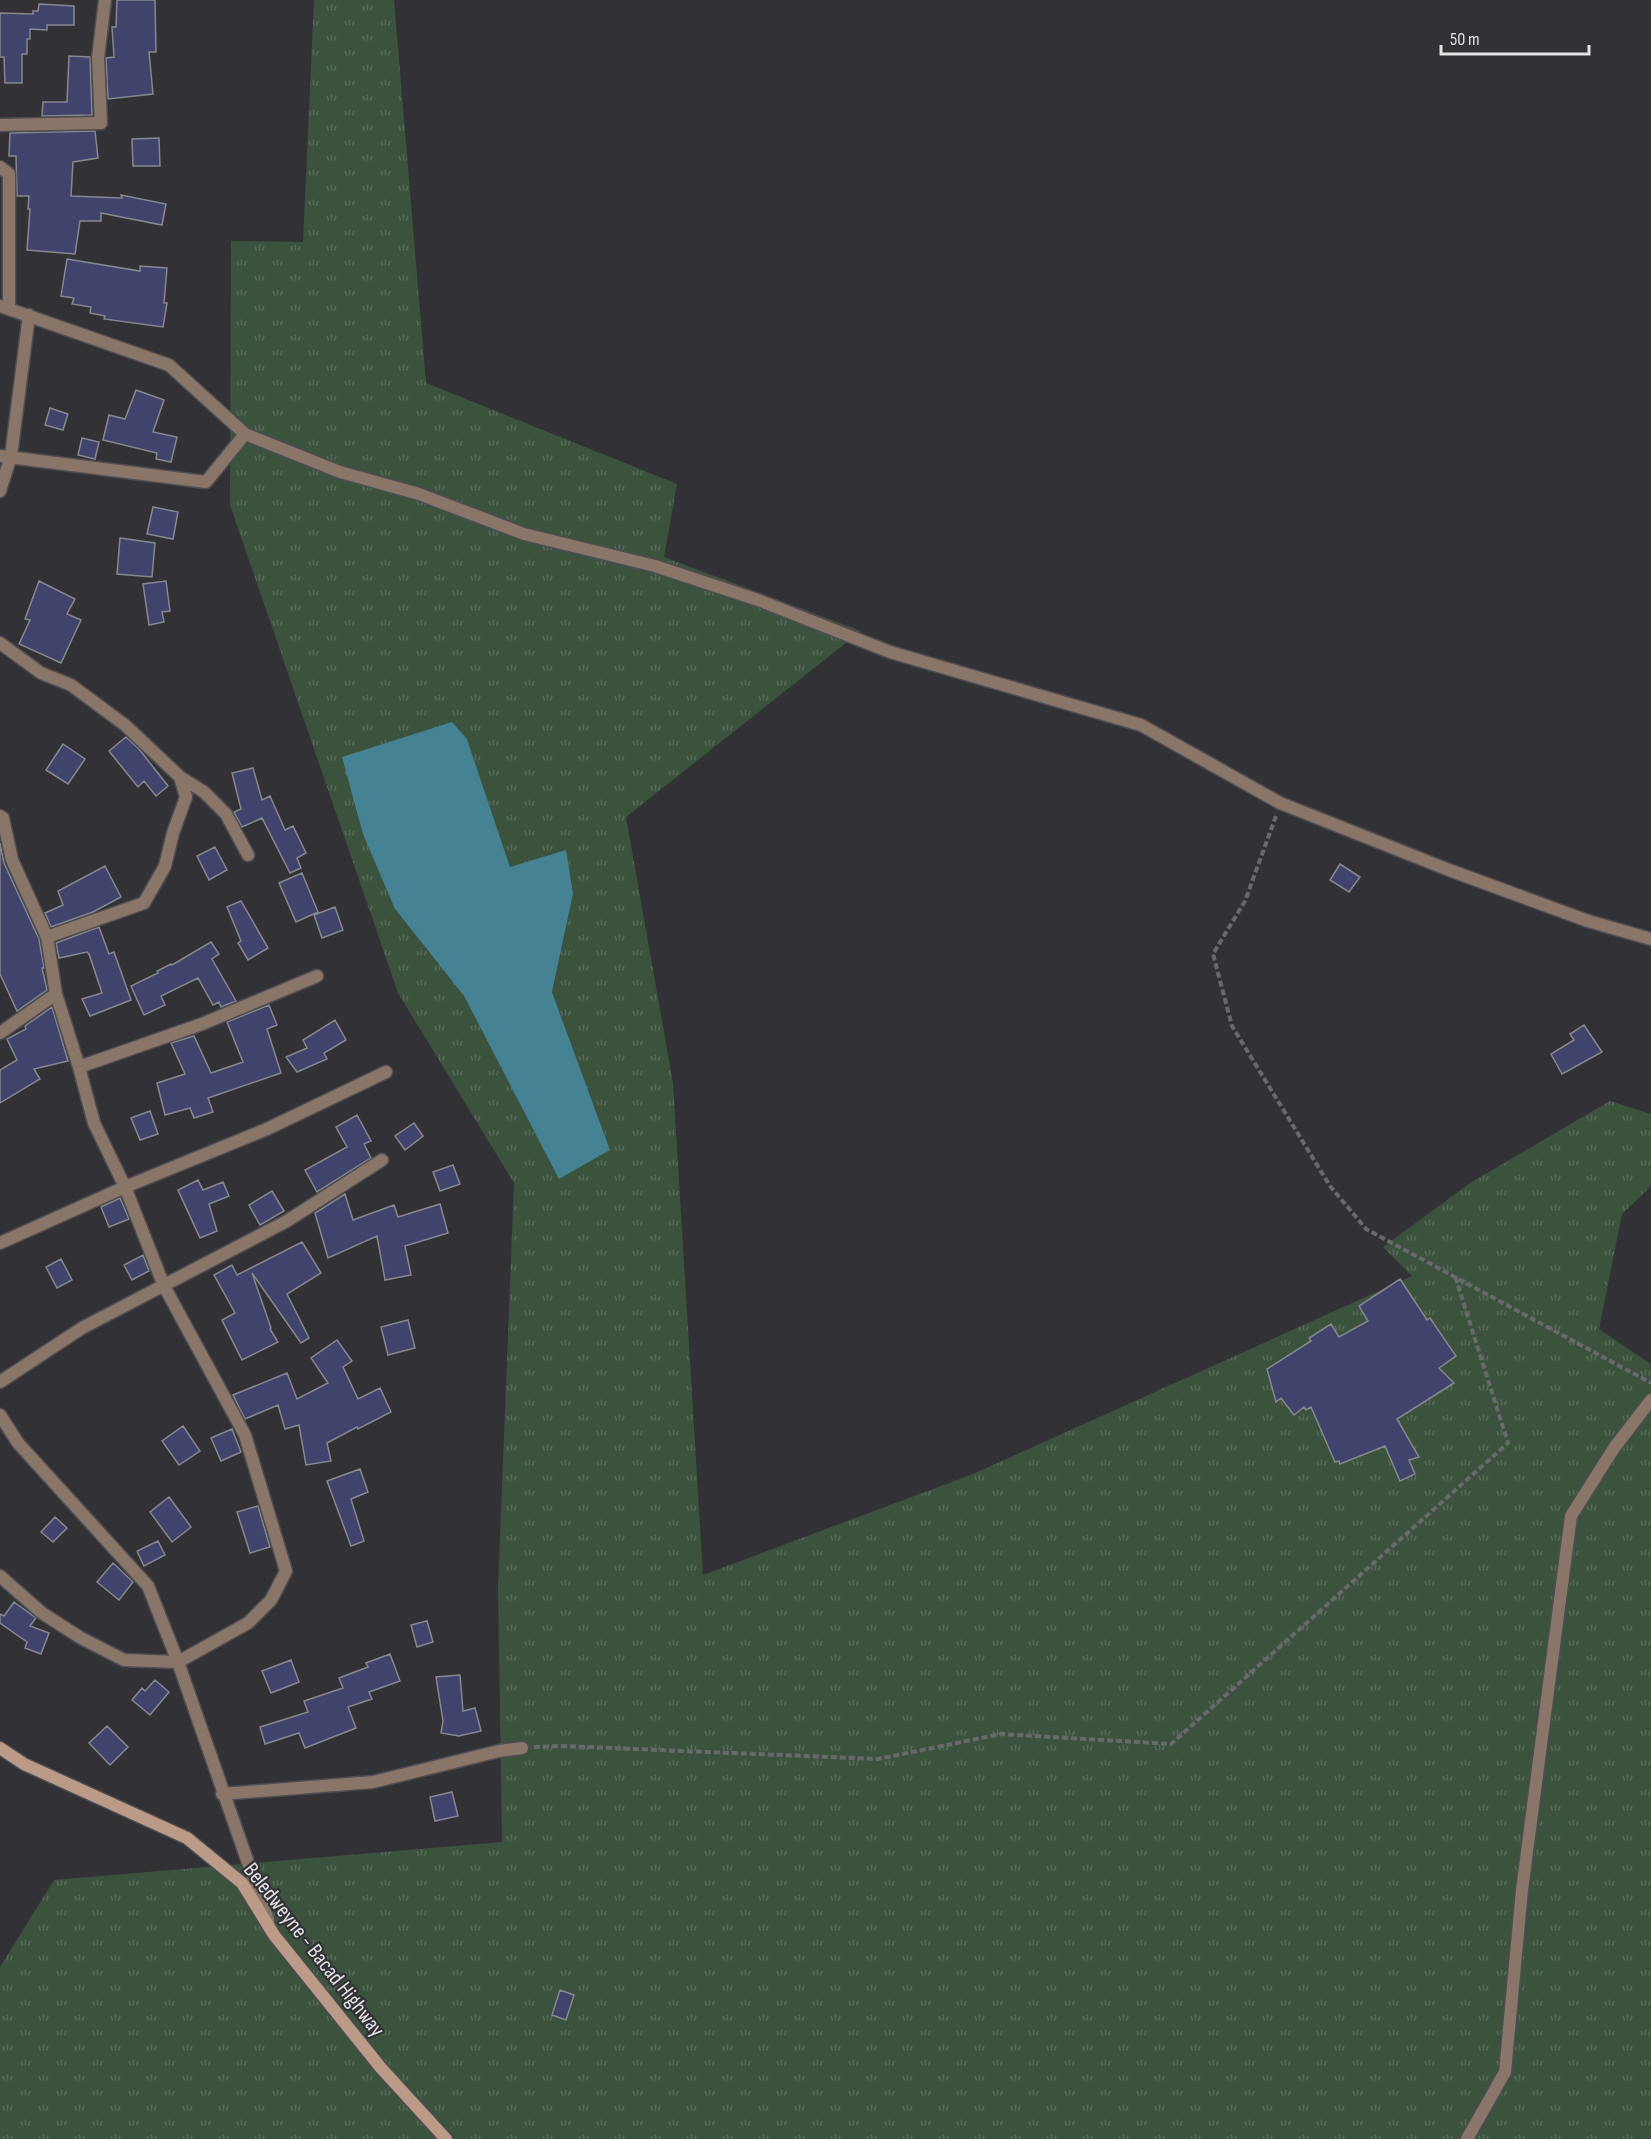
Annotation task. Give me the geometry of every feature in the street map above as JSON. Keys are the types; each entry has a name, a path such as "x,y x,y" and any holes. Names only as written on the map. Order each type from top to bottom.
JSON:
{"street":[{"path":"0,125 101,123 98,58 105,0"},
{"path":"0,167 9,174 4,307 169,365 245,434 340,472 419,494 524,534 655,566 758,600 890,652 1141,725 1280,803 1449,870 1588,921 1651,939"},
{"path":"0,491 30,315"},
{"path":"5,456 206,482 245,434"},
{"path":"0,643 41,673 71,685 125,724 180,777 204,792 226,814 248,855"},
{"path":"47,937 144,903 165,866 173,833 186,797 180,777"},
{"path":"0,816 3,818 12,860 47,937 56,994 94,1123 125,1187 164,1286 245,1435 286,1571 271,1600 248,1623 178,1662 124,1660 81,1638 42,1612 0,1576"},
{"path":"79,1067 202,1024 317,976"},
{"path":"0,1033 56,994"},
{"path":"0,1243 125,1187 267,1128 386,1072"},
{"path":"0,1382 81,1328 287,1221 382,1160"},
{"path":"1467,2139 1505,2072 1522,1890 1572,1516 1614,1448 1651,1400"},
{"path":"0,1415 18,1443 148,1586 178,1662 222,1794 274,1935"},
{"name":"Beledweyne - Bacad Highway","path":"0,1748 24,1764 187,1838 242,1883 274,1935 381,2068 446,2139"},
{"path":"222,1794 373,1782 500,1751 522,1748"}],"path":[{"path":"1280,803 1245,902 1214,954 1232,1026 1330,1186 1366,1229 1651,1383"},
{"path":"522,1748 561,1746 878,1759 1001,1734 1171,1744 1508,1443 1455,1276"}],"green space":[{"path":"314,0 394,0 426,383 677,484 664,557 861,631 626,817 673,1083 703,1575 973,1474 1412,1276 1383,1247 1470,1183 1610,1101 1651,1114 1651,1186 1622,1214 1599,1329 1651,1364 1651,2139 0,2139 0,1967 54,1880 502,1842 498,1588 514,1183 398,993 230,505 231,241 303,242","holes":["467,739 510,867 573,894 552,992 610,1150 559,1178 464,996 395,909"]}],"water":[{"path":"452,722 467,739 510,867 566,850 573,894 552,992 610,1150 559,1179 464,996 395,909 363,834 342,757"}],"building":[{"path":"117,0 155,0 156,52 149,52 153,94 108,99 106,58 114,57 112,27 116,27"},
{"path":"39,4 74,6 74,25 47,25 47,30 30,29 27,54 22,54 22,83 5,83 4,57 0,57 0,13 33,14 33,11 38,11"},
{"path":"69,56 90,57 92,115 42,116 43,102 67,102"},
{"path":"95,131 98,158 73,162 71,196 122,198 121,195 166,204 162,225 101,213 101,221 80,221 75,254 27,250 29,196 17,196 16,156 9,156 10,133"},
{"path":"159,138 160,166 133,166 132,139"},
{"path":"67,259 140,271 140,266 167,268 164,303 167,303 163,327 104,319 105,316 90,313 91,307 72,304 74,298 61,296"},
{"path":"136,390 164,400 153,432 177,437 171,462 156,459 157,453 103,440 109,415 125,419"},
{"path":"50,408 68,414 63,430 45,425"},
{"path":"82,438 99,442 95,459 78,455"},
{"path":"153,507 178,512 173,539 147,534"},
{"path":"120,538 155,543 152,577 117,574"},
{"path":"39,581 75,599 67,614 81,620 61,663 19,644 30,620 25,619"},
{"path":"166,581 170,611 162,612 164,622 149,625 143,584"},
{"path":"126,737 139,749 168,786 156,796 144,781 138,787 109,751"},
{"path":"63,744 85,759 68,784 46,770"},
{"path":"253,768 262,800 270,796 285,830 293,826 306,853 297,858 301,868 290,873 262,818 242,827 234,812 241,809 232,773"},
{"path":"0,843 4,863 39,939 47,990 17,1011 0,974"},
{"path":"215,847 227,870 209,880 197,856"},
{"path":"1340,864 1360,877 1349,892 1330,880"},
{"path":"105,866 121,897 93,912 51,927 45,913 63,905 58,891"},
{"path":"302,873 318,912 296,922 279,883"},
{"path":"241,901 268,948 248,960 238,943 241,941 227,907"},
{"path":"335,907 343,930 322,938 314,915"},
{"path":"99,927 109,954 114,952 131,1000 90,1016 82,999 102,993 89,954 87,952 59,958 56,943"},
{"path":"211,942 219,954 212,959 236,1001 221,1007 219,1002 213,1005 198,978 161,996 165,1005 144,1015 131,986"},
{"path":"269,1005 277,1025 267,1029 281,1073 208,1098 213,1112 194,1118 190,1108 165,1115 157,1083 185,1074 171,1043 194,1036 211,1073 243,1062 227,1022"},
{"path":"52,1007 68,1061 34,1069 40,1079 0,1103 0,1070 17,1060 7,1039 26,1029 25,1026"},
{"path":"335,1020 346,1040 324,1053 327,1059 297,1072 286,1057 307,1048 303,1040"},
{"path":"1584,1025 1602,1052 1562,1074 1551,1054 1574,1040 1570,1034"},
{"path":"150,1111 158,1134 140,1140 131,1118"},
{"path":"357,1115 371,1141 364,1144 371,1158 317,1192 305,1170 347,1147 336,1127"},
{"path":"414,1123 423,1136 405,1150 395,1136"},
{"path":"453,1165 460,1184 440,1191 433,1172"},
{"path":"198,1180 203,1190 223,1182 229,1196 209,1204 217,1231 200,1238 178,1190"},
{"path":"272,1191 284,1211 260,1225 249,1205"},
{"path":"345,1194 353,1220 394,1205 398,1217 440,1204 448,1233 405,1246 411,1275 385,1280 377,1236 328,1258 315,1213"},
{"path":"120,1198 129,1219 109,1227 101,1207"},
{"path":"302,1242 321,1273 287,1294 309,1338 301,1343 252,1273 270,1329 278,1342 242,1360 222,1320 235,1313 214,1275 232,1265 237,1275"},
{"path":"143,1255 149,1271 132,1280 124,1265"},
{"path":"61,1259 72,1280 57,1288 46,1267"},
{"path":"1400,1279 1427,1320 1430,1318 1456,1356 1439,1368 1454,1383 1397,1419 1419,1457 1409,1460 1415,1474 1400,1481 1385,1446 1340,1464 1339,1461 1335,1462 1311,1407 1306,1410 1304,1407 1294,1415 1281,1398 1276,1402 1267,1369 1311,1341 1309,1338 1331,1324 1339,1337 1368,1321 1359,1306"},
{"path":"408,1320 415,1348 388,1355 381,1327"},
{"path":"337,1340 352,1361 343,1367 358,1399 380,1388 391,1412 327,1443 331,1461 306,1465 299,1425 285,1429 278,1405 245,1419 233,1395 287,1373 297,1399 328,1383 311,1358"},
{"path":"183,1426 200,1451 179,1465 162,1441"},
{"path":"232,1429 241,1452 221,1461 211,1438"},
{"path":"360,1469 368,1492 351,1499 364,1541 351,1546 327,1481"},
{"path":"169,1497 191,1527 172,1542 150,1512"},
{"path":"258,1506 270,1547 250,1553 237,1512"},
{"path":"55,1517 67,1528 53,1542 41,1532"},
{"path":"158,1541 165,1555 144,1566 137,1551"},
{"path":"113,1563 133,1582 119,1600 97,1582"},
{"path":"14,1602 36,1618 30,1626 49,1633 41,1654 25,1648 27,1642 0,1623 0,1614 4,1616"},
{"path":"427,1621 433,1642 417,1647 411,1625"},
{"path":"390,1654 400,1681 369,1692 372,1699 348,1707 356,1728 305,1748 299,1733 265,1744 260,1727 308,1712 304,1701 343,1688 339,1678 368,1667 366,1663"},
{"path":"291,1660 299,1682 271,1693 262,1671"},
{"path":"460,1675 463,1711 475,1708 481,1731 459,1736 441,1733 443,1721 436,1677"},
{"path":"155,1680 169,1692 150,1715 132,1700 142,1688 145,1691"},
{"path":"107,1726 128,1747 110,1765 89,1743"},
{"path":"452,1792 458,1816 435,1821 430,1797"},
{"path":"560,1990 574,1995 566,2020 552,2015"}]}
